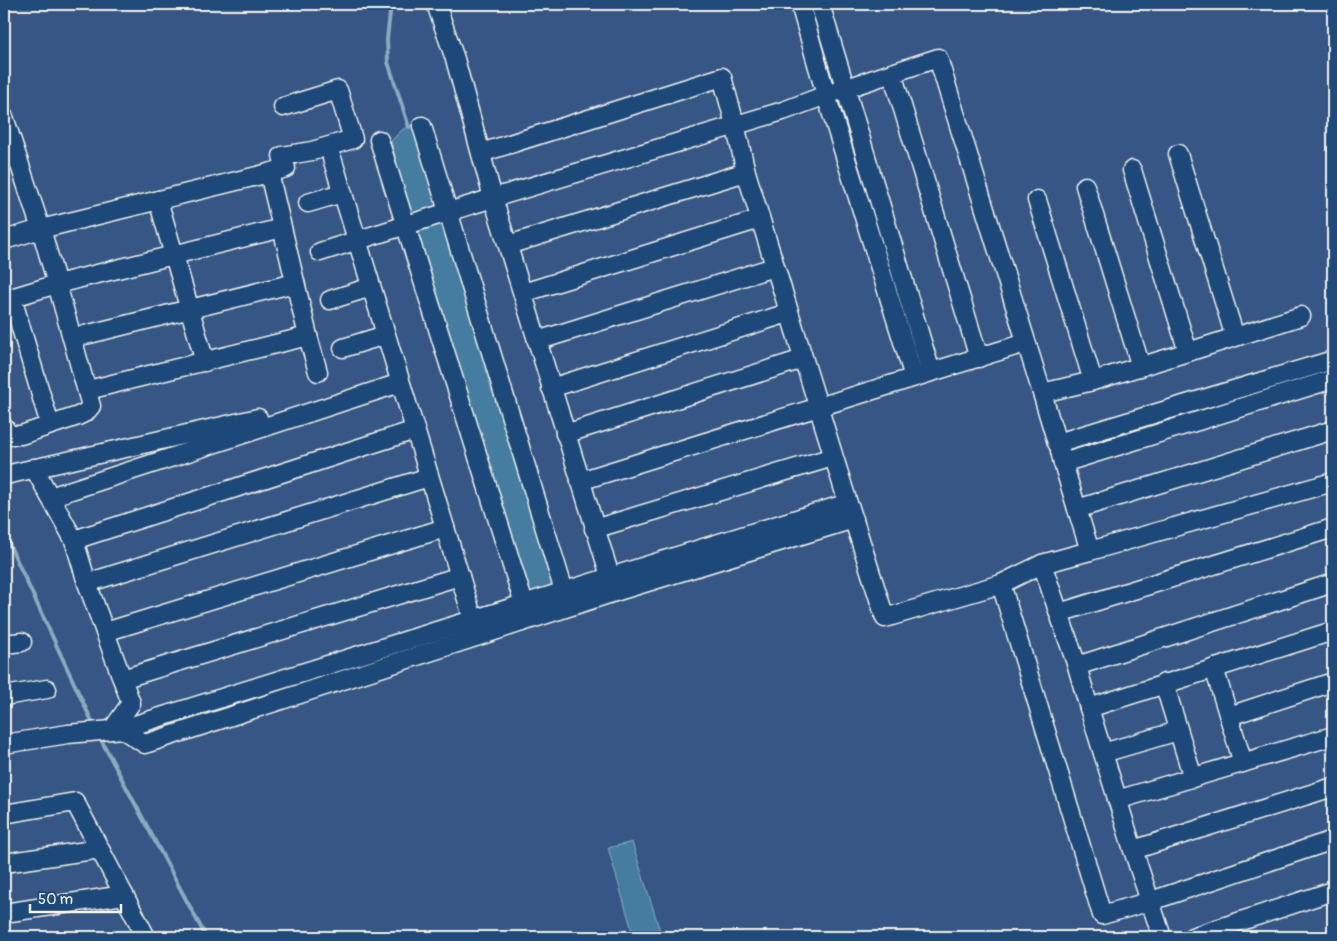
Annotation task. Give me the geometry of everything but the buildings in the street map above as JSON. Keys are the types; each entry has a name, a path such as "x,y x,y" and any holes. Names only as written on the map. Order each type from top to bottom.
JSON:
{"street":[{"path":"436,4 454,59 493,198 612,585"},
{"path":"800,4 826,95 914,378"},
{"path":"820,4 931,372"},
{"path":"320,252 735,124 783,111 845,88 938,58 1090,551"},
{"path":"892,73 979,358"},
{"path":"481,153 722,78 746,172 774,267 820,407 833,457 884,618 1002,584 1042,564 1333,482"},
{"path":"4,240 41,228 269,173 286,168 282,156 312,152 353,139 338,90 283,107"},
{"path":"4,117 41,228 91,406 86,412 12,436 6,433 4,427"},
{"path":"422,126 450,212 564,591"},
{"path":"378,140 524,604"},
{"path":"1178,154 1236,337"},
{"path":"332,158 473,619"},
{"path":"1132,170 1188,352"},
{"path":"508,245 746,172"},
{"path":"269,173 318,372"},
{"path":"1085,186 1141,367"},
{"path":"308,204 342,193"},
{"path":"158,200 205,362"},
{"path":"1037,200 1093,381"},
{"path":"522,293 760,219"},
{"path":"50,425 8,299 57,284 282,228"},
{"path":"537,341 774,267"},
{"path":"72,338 295,283"},
{"path":"330,300 371,287"},
{"path":"551,388 788,313"},
{"path":"1042,393 1141,367 1301,316"},
{"path":"343,348 386,335"},
{"path":"88,390 308,336"},
{"path":"580,481 1025,344"},
{"path":"566,434 803,359"},
{"path":"1057,443 1333,360"},
{"path":"1063,462 1333,379"},
{"path":"50,497 400,382"},
{"path":"10,474 358,396"},
{"path":"74,540 415,430"},
{"path":"1077,509 1333,430"},
{"path":"594,529 833,457"},
{"path":"34,468 74,540 87,582 131,703 107,730"},
{"path":"87,582 429,477"},
{"path":"107,730 146,744 612,585 851,511"},
{"path":"105,632 445,528"},
{"path":"1059,614 1333,528"},
{"path":"1042,564 1077,666 1117,800 1162,937"},
{"path":"122,679 460,576"},
{"path":"1077,666 1333,583"},
{"path":"1002,584 1102,915 1151,901 1333,840"},
{"path":"4,744 107,730 564,591 612,585"},
{"path":"1090,708 1333,631"},
{"path":"4,644 22,642"},
{"path":"1214,668 1243,763"},
{"path":"1229,716 1333,682"},
{"path":"1164,684 1193,778"},
{"path":"4,696 47,689"},
{"path":"1103,753 1178,731"},
{"path":"1117,800 1333,736"},
{"path":"1133,850 1333,787"},
{"path":"4,814 75,802 146,937"},
{"path":"4,863 100,849"},
{"path":"1192,937 1333,892"},
{"path":"4,914 124,894"}],"water":[{"path":"413,124 439,209 412,218 391,141 402,130"},
{"path":"447,221 558,589 529,598 413,231"},
{"path":"632,842 662,937 634,937 608,848"}],"waterway":[{"path":"391,4 387,39 388,62 409,127"},
{"path":"4,533 95,728"},
{"path":"99,736 206,937"}]}
